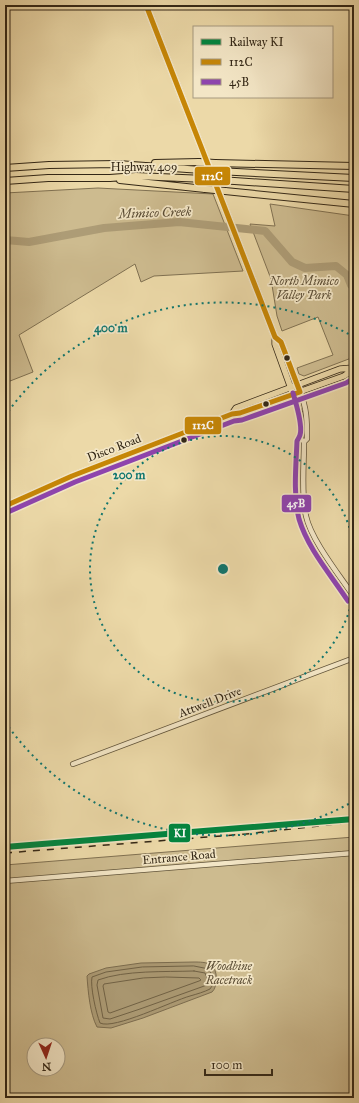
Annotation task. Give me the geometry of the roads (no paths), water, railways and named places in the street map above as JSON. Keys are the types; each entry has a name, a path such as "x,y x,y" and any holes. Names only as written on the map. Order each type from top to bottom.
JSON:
{"highway":[{"path":"118,164 200,162 354,166"},
{"path":"287,165 354,162"},
{"name":"Highway 409","path":"5,168 49,165 118,164 354,178"},
{"name":"Highway 409","path":"5,181 48,178 110,178 148,176 354,189"},
{"path":"110,178 135,182 354,204"}],"main road":[{"path":"146,5 275,337 275,344 293,394"},
{"path":"275,337 281,342 300,392"},
{"name":"Disco Road","path":"232,414 236,408 290,387 340,369 354,369"},
{"name":"Disco Road","path":"5,506 77,474 232,414 240,413 344,376 354,369"}],"street":[{"path":"351,5 354,11"},
{"path":"300,392 307,414 308,439 304,442"},
{"path":"293,394 300,413 301,439 304,442 305,516 314,537 354,597"},
{"name":"Attwell Drive","path":"73,764 354,658"},
{"name":"Entrance Road","path":"5,881 354,853"}],"water":[{"path":"141,963 207,963 215,970 216,982 212,992 143,1018 111,1028 97,1027 90,1002 87,976 89,974 106,968"}],"waterway":[{"name":"Mimico Creek","path":"5,240 29,242 104,228 179,222 265,231 292,262 305,268 336,266 347,275 351,285 354,286"}],"railway":[{"path":"5,853 246,834 354,822"}],"rail line":[{"name":"KI","path":"5,847 354,819"}],"park label":[{"name":"North Mimico Valley Park","path":"304,288"},
{"name":"Woodbine Racetrack","path":"229,973"}]}
